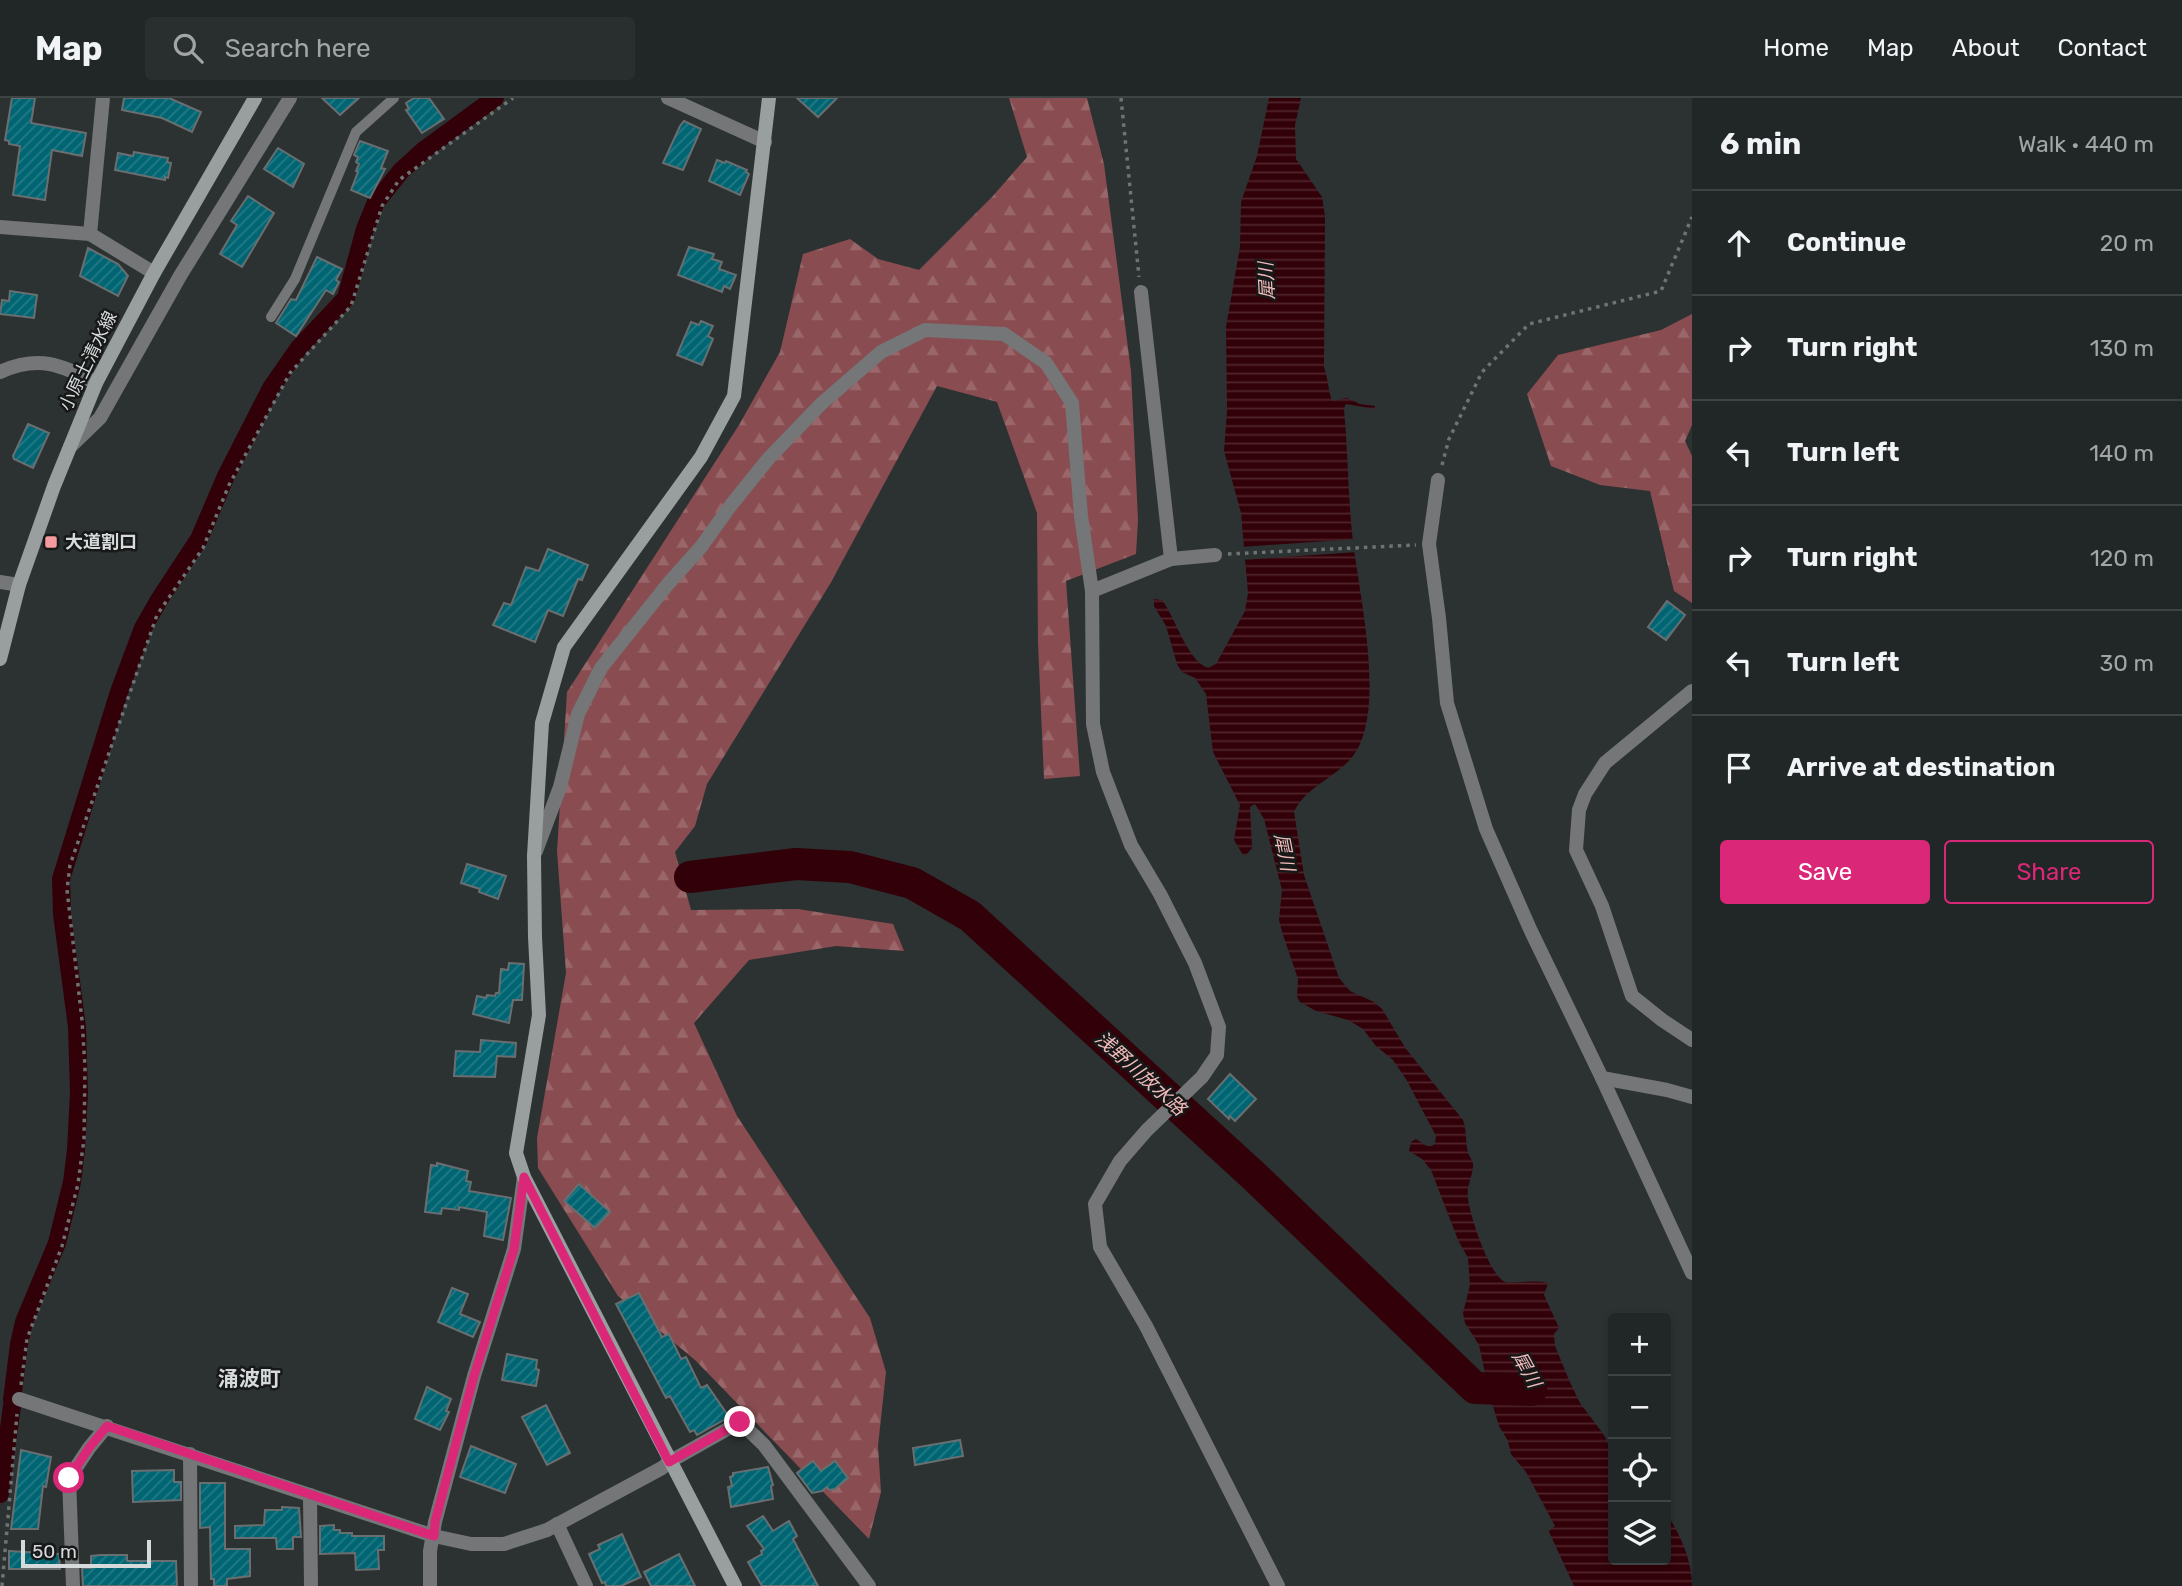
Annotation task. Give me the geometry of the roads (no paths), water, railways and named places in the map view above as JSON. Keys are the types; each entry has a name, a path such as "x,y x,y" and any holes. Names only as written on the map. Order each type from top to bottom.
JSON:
{"street":[{"path":"89,234 103,98"},
{"name":"小原土清水線","path":"0,660 19,584 96,383 154,273 255,98"},
{"path":"70,447 100,418 180,276 290,98"},
{"path":"668,98 765,142"},
{"path":"735,1586 524,1177 516,1153 539,1015 534,856 542,723 564,648 701,457 734,396 769,98"},
{"path":"0,227 89,234 154,273"},
{"path":"1141,292 1171,559"},
{"path":"534,856 560,787 578,714 601,668 701,547 769,458 821,404 881,352 925,330 1004,334 1046,363 1072,402 1081,516 1092,590 1093,724 1103,772 1131,845 1160,894 1195,963 1219,1027 1217,1055 1202,1077 1119,1161 1095,1204 1100,1247 1146,1326 1278,1586"},
{"path":"0,372 13,366 41,363 67,367 96,383"},
{"path":"1438,481 1429,544 1447,703 1486,829 1530,929 1692,1273"},
{"path":"1092,590 1171,559 1215,555"},
{"path":"0,582 19,584"},
{"path":"1692,691 1605,763 1585,794 1579,810 1576,850 1602,906 1632,996 1692,1040"},
{"path":"1602,1078 1692,1097"},
{"path":"430,1586 430,1552 435,1522 474,1376 514,1249 524,1177"},
{"path":"19,1399 434,1536 471,1544 504,1544 557,1524 662,1468 740,1422 772,1455 869,1586"},
{"path":"73,1586 69,1478 107,1426"},
{"path":"190,1454 191,1586"},
{"path":"310,1494 311,1586"},
{"path":"557,1524 586,1586"}],"lane":[{"path":"271,317 295,279 356,132 394,98"}],"water":[{"name":"犀川","path":"1269,98 1301,98 1295,125 1296,159 1322,197 1325,216 1324,367 1332,401 1347,398 1360,404 1375,406 1375,409 1346,404 1344,408 1351,525 1369,673 1366,723 1354,755 1337,772 1308,793 1294,812 1304,875 1339,978 1350,991 1374,1002 1382,1009 1406,1049 1463,1120 1473,1165 1468,1199 1481,1244 1493,1268 1505,1282 1548,1283 1544,1295 1559,1328 1554,1334 1555,1346 1580,1403 1608,1443 1608,1565 1671,1565 1671,1520 1690,1566 1692,1586 1574,1586 1549,1531 1555,1526 1526,1472 1511,1454 1508,1441 1499,1426 1479,1345 1465,1323 1463,1313 1470,1285 1468,1258 1458,1240 1431,1170 1422,1159 1409,1151 1411,1142 1416,1139 1432,1146 1436,1136 1406,1079 1393,1060 1376,1046 1363,1029 1348,1020 1316,1011 1300,1002 1297,997 1298,979 1279,920 1282,890 1264,819 1255,804 1250,807 1252,848 1243,855 1234,840 1240,805 1213,752 1206,694 1195,678 1182,672 1177,664 1166,626 1154,606 1154,599 1162,600 1194,657 1208,668 1216,664 1245,611 1248,593 1241,513 1224,451 1227,411 1226,327 1240,247 1241,202 1257,156"}],"waterway":[{"path":"12,1400 24,1322 57,1243 72,1182 76,1150 79,1093 77,1027 62,914 61,879 119,692 143,628 199,539 226,476 271,388 298,349 346,298 365,229 376,202 401,171 424,150 495,98"},
{"name":"浅野川放水路","path":"690,877 796,864 850,867 912,883 970,916 1255,1177 1475,1388 1531,1390"},
{"path":"0,1494 12,1406"}],"place":[{"name":"大道割口","path":"51,542"}],"district":[{"name":"涌波町","path":"249,1379"}]}
